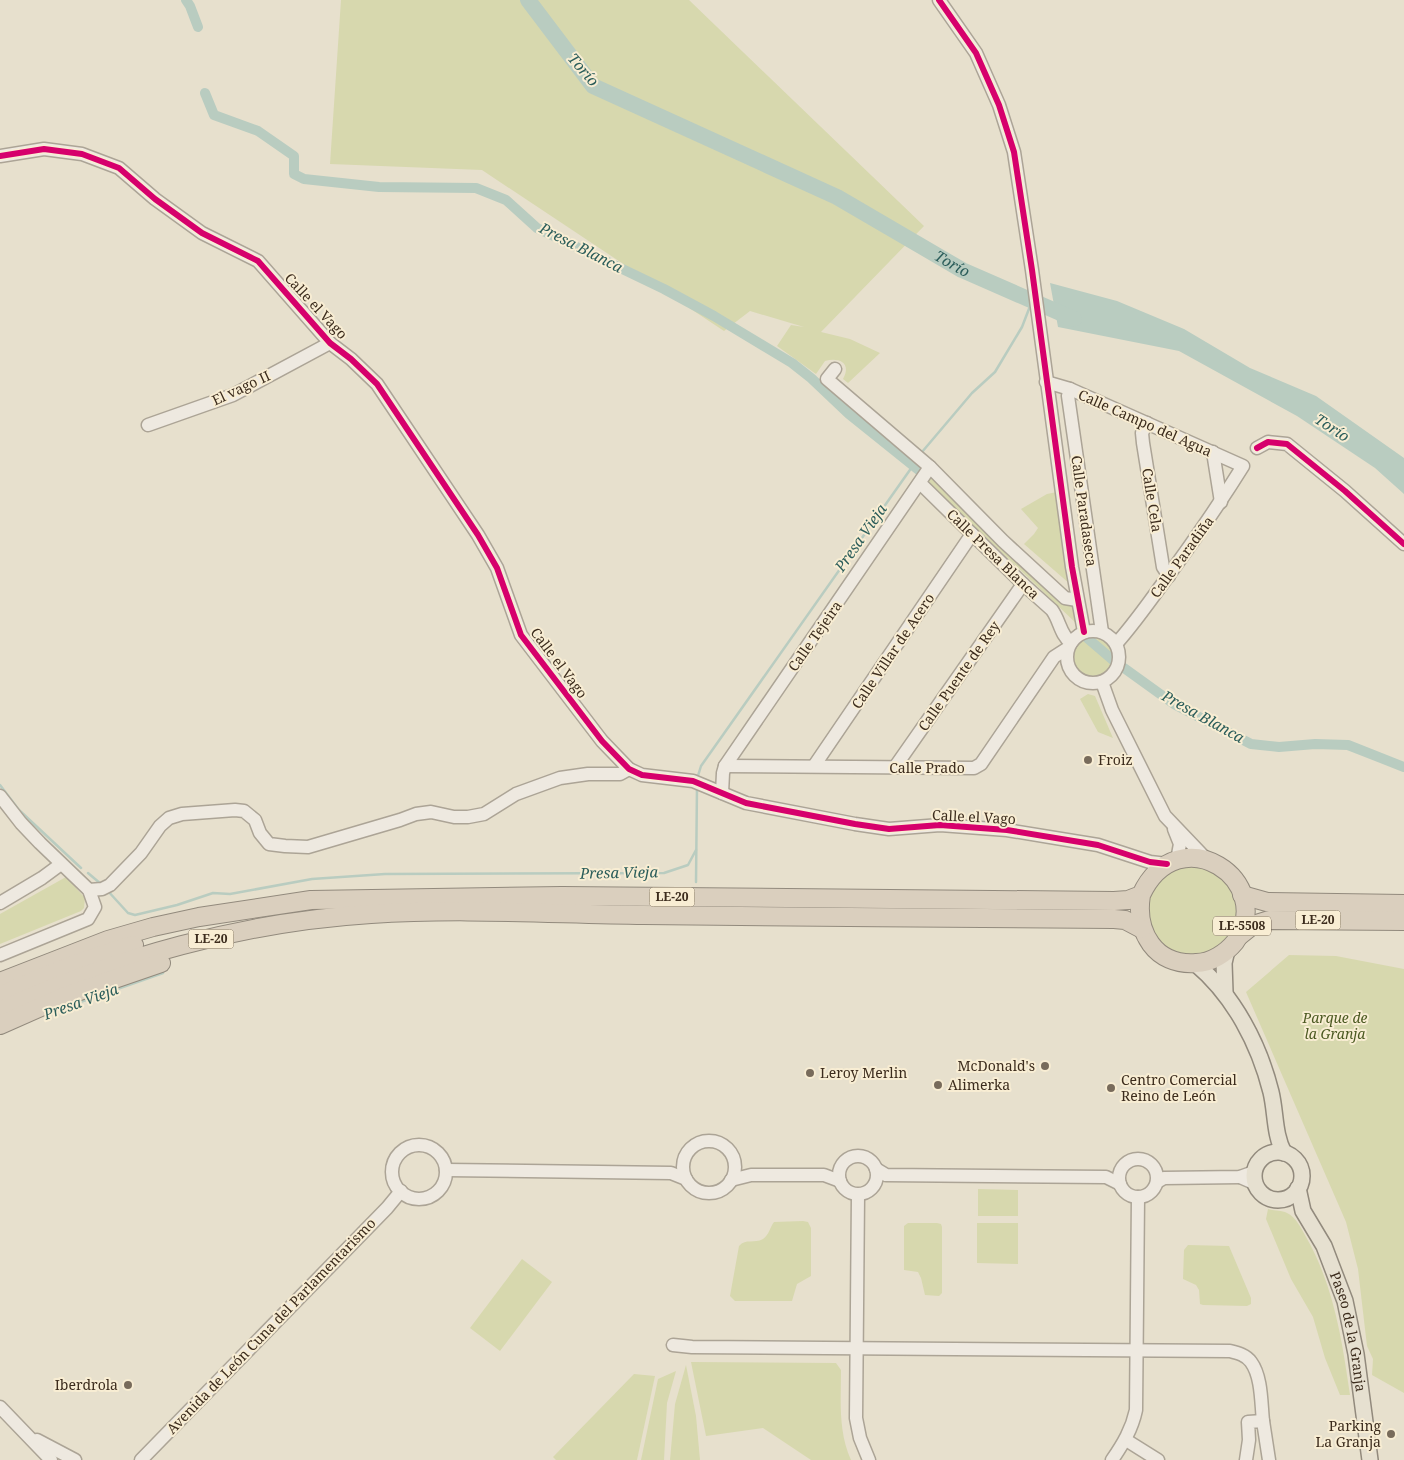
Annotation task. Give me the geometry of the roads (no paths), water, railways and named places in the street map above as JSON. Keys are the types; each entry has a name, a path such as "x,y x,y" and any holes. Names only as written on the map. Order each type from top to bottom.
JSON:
{"highway":[{"name":"LE-5508","path":"1172,862 1187,858 1207,860 1219,865 1237,883 1242,895 1244,917 1232,944 1213,959 1196,964"},
{"path":"1172,862 1145,888 1139,909 1142,929 1148,941 1161,954 1178,962 1196,964"},
{"name":"LE-20","path":"0,996 112,951 201,926 311,906 372,899 562,896 1114,901 1128,900 1145,888"},
{"name":"LE-20","path":"1242,895 1267,902 1404,904"},
{"path":"0,982 108,940 153,927 273,904 311,900 372,899"},
{"path":"0,1025 68,995 205,949 242,940 343,922 433,912"},
{"name":"LE-20","path":"0,1011 64,983 116,964 204,940 312,920 372,914 433,912 1114,919 1125,920 1142,929"},
{"name":"LE-20","path":"1232,944 1254,925 1269,920 1404,921"}],"main road":[{"path":"1225,992 1224,963 1232,944"},
{"path":"1196,964 1212,977 1225,992 1256,1047 1272,1094 1277,1133 1277,1153"},
{"path":"1277,1153 1296,1161 1302,1174 1292,1193 1278,1199 1270,1198 1263,1194 1255,1178 1257,1164 1262,1158 1277,1153"},
{"name":"Paseo de la Granja","path":"1292,1193 1324,1246 1345,1301 1356,1354 1370,1460"}],"street":[{"path":"940,0 976,53 999,105 1014,152 1077,600 1084,632"},
{"name":"Calle el Vago","path":"0,156 44,149 82,154 119,168 155,199 202,232 258,261 330,343 352,359 377,384 498,568 521,635 602,741 629,769 642,775 698,783 746,803 855,824 889,829 940,825 1007,830 1098,845 1150,862 1172,862"},
{"name":"El vago II","path":"148,425 233,394 330,343"},
{"name":"Calle Presa Blanca","path":"835,369 827,379 922,461 1003,541 1065,598 1077,600"},
{"name":"Calle Campo del Agua","path":"1046,382 1070,389 1244,466"},
{"name":"Calle Paradaseca","path":"1070,389 1068,396 1102,632"},
{"name":"Calle Cela","path":"1147,423 1142,433 1143,443 1163,567 1169,576"},
{"path":"1257,448 1268,442 1287,444 1345,491 1404,544"},
{"path":"1213,452 1221,502"},
{"path":"920,482 922,461"},
{"name":"Calle Paradiña","path":"1116,644 1169,576 1244,466"},
{"name":"Calle Presa Blanca","path":"920,482 1023,584 1052,610 1060,631 1069,646"},
{"name":"Calle Tejeira","path":"722,793 723,773 726,766 920,482"},
{"name":"Calle Villar de Acero","path":"814,766 972,534"},
{"name":"Calle Puente de Rey","path":"895,768 1023,584"},
{"path":"1084,632 1102,632 1116,644 1119,660 1118,667 1113,674 1102,682 1087,683 1076,678 1068,664 1069,646 1084,632"},
{"name":"Calle Prado","path":"726,766 974,768 981,764 1054,657 1069,646"},
{"name":"LE-5508","path":"1102,682 1112,710 1161,809 1172,825 1207,860"},
{"path":"0,955 88,919 95,907 100,888 141,853 168,818 182,814 244,811 255,820 260,833 269,844 308,847 416,814 431,812 454,817 468,817 484,814 516,794 560,778 588,774 620,774 629,769"},
{"path":"0,796 22,823 61,864 100,888"},
{"name":"LE-5508","path":"1172,825 1180,844 1172,862"},
{"path":"1131,855 1144,868 1145,888"},
{"path":"0,903 42,878 61,864"},
{"path":"751,1175 735,1163 727,1148 721,1143 709,1141 696,1144 690,1149 685,1156 683,1164 683,1172 686,1179 696,1190 711,1193 719,1191 732,1180 751,1175 840,1175"},
{"path":"416,1145 425,1145 433,1148 440,1154 446,1170 442,1186 437,1192 430,1196 414,1198 401,1191 393,1176 393,1167 401,1152 408,1147 416,1145"},
{"path":"858,1156 869,1160 880,1175 869,1191 858,1195 847,1191 840,1175 847,1160 858,1156"},
{"path":"1120,1177 1128,1162 1138,1159 1150,1163 1159,1178"},
{"path":"732,1180 735,1163"},
{"path":"672,1172 683,1164"},
{"path":"446,1170 672,1172 686,1179"},
{"path":"880,1175 1120,1177"},
{"path":"1120,1177 1128,1194 1138,1197 1150,1193 1159,1178"},
{"path":"1159,1178 1255,1178"},
{"name":"Avenida de León Cuna del Parlamentarismo","path":"140,1460 387,1208 401,1191"},
{"path":"858,1195 856,1418 860,1438 869,1460"},
{"path":"1112,1460 1126,1440 1134,1423 1136,1410 1138,1197"},
{"path":"673,1345 692,1347 1230,1351 1242,1354 1251,1360 1258,1377 1269,1460"},
{"path":"0,1407 50,1460"},
{"path":"1246,1460 1249,1440 1248,1422 1263,1421"},
{"path":"26,1434 76,1460"},
{"path":"1126,1440 1158,1460"}],"water":[{"path":"1050,283 1117,301 1184,329 1250,368 1316,396 1404,458 1404,494 1375,468 1297,416 1179,351 1058,327"}],"waterway":[{"name":"Presa Blanca","path":"186,0 198,27"},
{"name":"Torío","path":"528,0 593,86 837,197 962,270 1074,319"},
{"name":"Presa Blanca","path":"205,93 214,115 258,131 294,156 294,174 304,179 379,187 476,188 506,200 537,228 664,289 714,316 792,363 849,414 920,471"},
{"name":"Presa Vieja","path":"922,452 972,393 995,372 1022,327 1032,301"},
{"name":"Presa Vieja","path":"697,779 701,766 912,467"},
{"name":"Presa Blanca","path":"1086,637 1114,661"},
{"name":"Presa Blanca","path":"1124,668 1174,704 1251,744 1279,747 1315,744 1348,745 1404,767"},
{"path":"0,785 19,810 81,868"},
{"name":"Presa Vieja","path":"696,882 697,786"},
{"name":"Presa Vieja","path":"107,890 128,913 135,915 177,905 213,893 230,894 312,879 385,874 664,873 688,865 696,850"},
{"path":"88,873 101,884"},
{"name":"Presa Vieja","path":"49,1013 163,973"}],"place":[{"name":"Froiz","path":"1088,760"},
{"name":"McDonald's","path":"1045,1066"},
{"name":"Leroy Merlin","path":"810,1073"},
{"name":"Alimerka","path":"938,1085"},
{"name":"Centro Comercial Reino de León","path":"1111,1088"},
{"name":"Iberdrola","path":"128,1385"},
{"name":"Parking La Granja","path":"1391,1434"}],"park label":[{"name":"Parque de la Granja","path":"1335,1026"}]}
